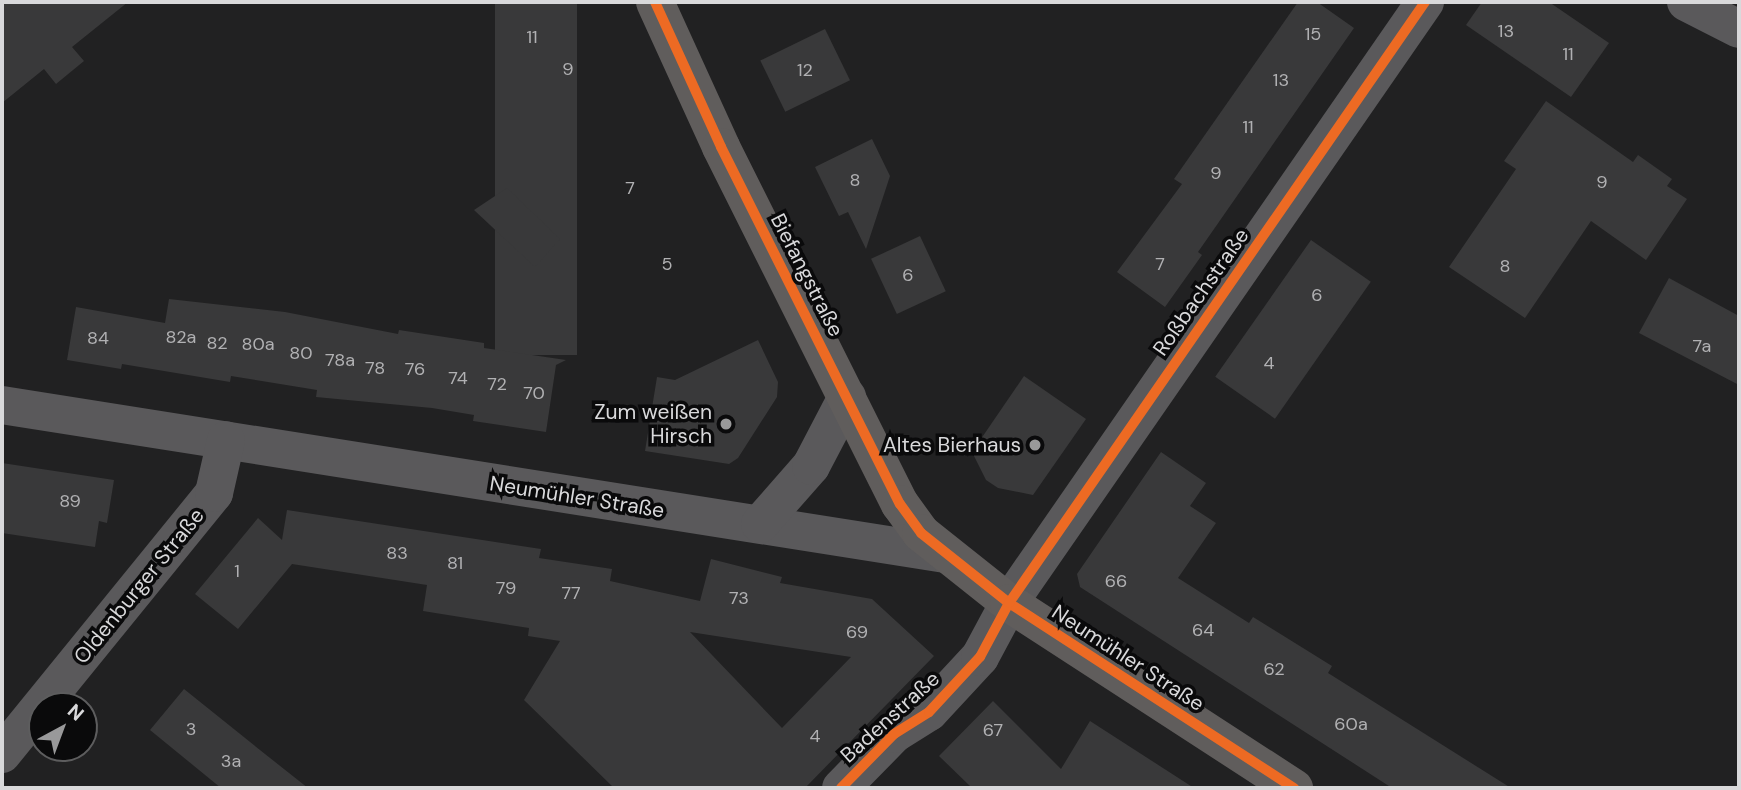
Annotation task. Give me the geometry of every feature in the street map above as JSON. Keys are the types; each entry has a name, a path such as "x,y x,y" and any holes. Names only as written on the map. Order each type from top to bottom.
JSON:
{"main road":[{"name":"Biefangstraße","path":"655,2 721,147 900,505 945,554"},
{"name":"Neumühler Straße","path":"945,554 1009,603 1294,788"}],"street":[{"name":"Roßbachstraße","path":"1009,603 1424,2"},
{"path":"1686,2 1739,29"},
{"path":"760,524 811,466 847,397"},
{"name":"Neumühler Straße","path":"2,405 945,554"},
{"name":"Oldenburger Straße","path":"2,754 215,493 226,440"},
{"name":"Badenstraße","path":"841,788 894,734 929,712 980,657 1009,603"}],"building":[{"path":"2,2 128,2 72,47 84,61 56,84 44,69 2,103"},
{"path":"495,2 577,2 577,355 495,355"},
{"path":"1298,2 1317,2 1354,28 1198,252 1202,255 1165,307 1117,272 1182,184 1174,179"},
{"path":"1482,2 1549,2 1609,43 1571,97 1466,25"},
{"path":"825,29 850,80 785,112 760,61"},
{"path":"1546,101 1633,162 1638,155 1672,179 1667,186 1687,199 1646,260 1591,221 1525,318 1449,267 1516,169 1504,161"},
{"path":"872,139 890,176 866,249 848,212 839,216 815,167"},
{"path":"507,188 560,239 535,267 474,210"},
{"path":"920,236 946,291 897,314 871,259"},
{"path":"1311,240 1371,282 1275,419 1215,377"},
{"path":"1669,278 1739,316 1739,385 1639,333"},
{"path":"169,299 285,312 398,334 399,330 484,343 484,348 566,360 556,365 546,432 473,421 474,415 432,408 316,397 317,390 231,376 230,382 122,364 121,369 67,360 76,307 165,323"},
{"path":"758,340 778,382 777,397 738,458 729,464 645,451 657,377 675,380"},
{"path":"1024,376 1086,419 1033,495 998,488 986,480 972,452"},
{"path":"1161,452 1206,483 1190,506 1216,523 1178,578 1249,623 1253,617 1332,666 1328,673 1511,788 1392,788 1080,587 1077,574"},
{"path":"2,463 114,480 107,523 99,521 95,547 2,533"},
{"path":"287,510 541,549 539,558 612,569 610,581 700,601 711,559 782,577 780,583 872,599 934,656 805,788 614,788 524,700 560,641 528,636 529,628 423,611 427,585 292,564 238,629 195,594 258,518 282,540","holes":["690,632 851,657 782,728"]},
{"path":"184,689 308,788 221,788 150,730"},
{"path":"993,701 1061,769 1090,721 1194,788 972,788 939,756"}],"cycle path":[{"path":"655,2 721,147 900,504 921,533 1009,603 1294,788"},
{"path":"841,788 894,734 929,712 980,657 1009,603 1425,2"}],"place":[{"name":"Zum weißen Hirsch","path":"726,424"},
{"name":"Altes Bierhaus","path":"1035,445"}]}
